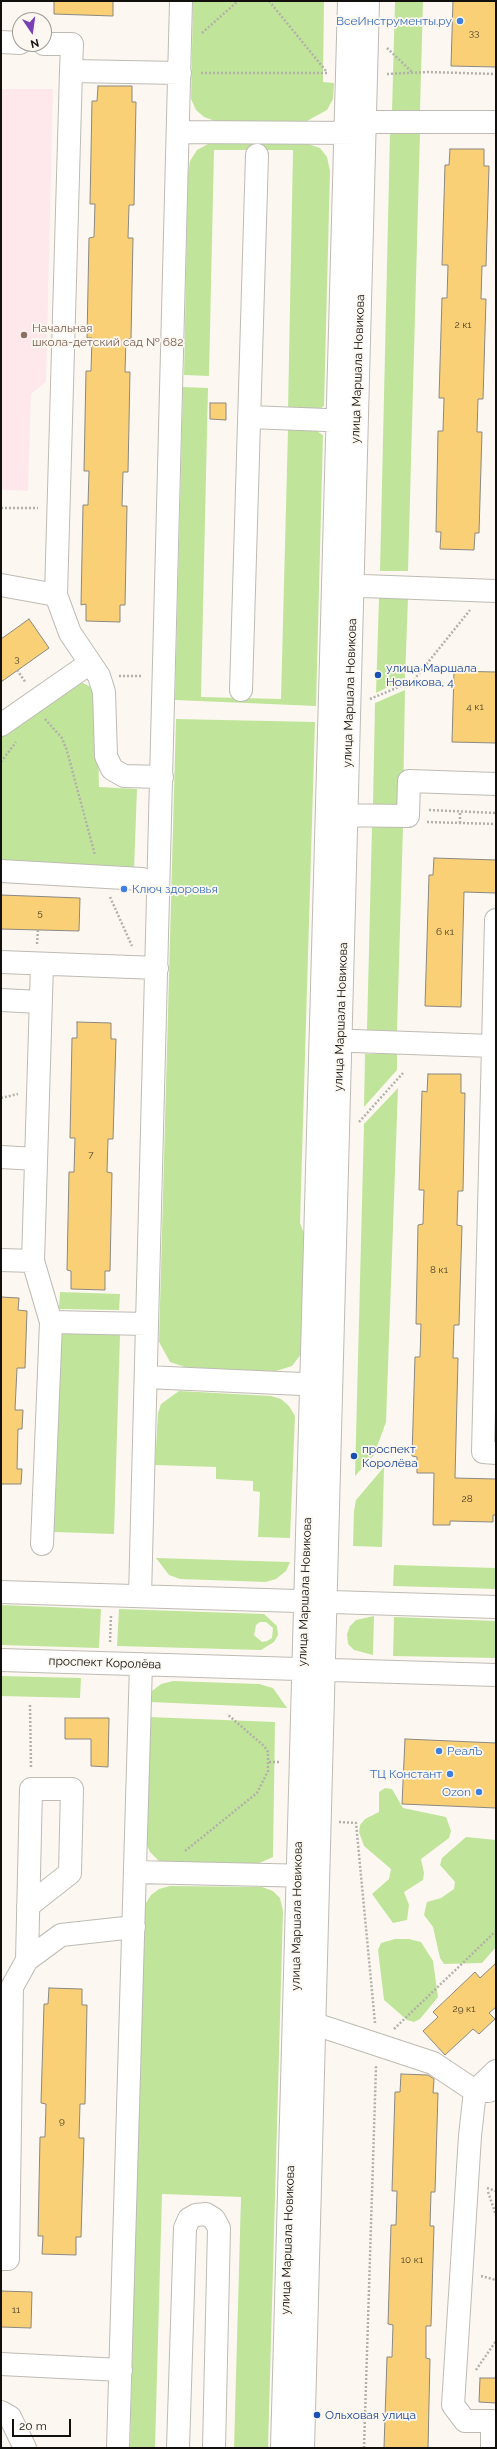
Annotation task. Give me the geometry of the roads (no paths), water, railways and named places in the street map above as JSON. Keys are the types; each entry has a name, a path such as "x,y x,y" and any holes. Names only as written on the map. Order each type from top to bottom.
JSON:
{"street":[{"path":"140,1596 181,1"},
{"name":"улица Маршала Новикова","path":"303,2448 304,2024 355,127 349,1"},
{"name":"улица Маршала Новикова","path":"355,127 368,1"},
{"path":"1,42 12,43"},
{"path":"52,44 72,44 56,595 70,632 99,676 104,692 106,756 112,769 124,776 162,777"},
{"path":"71,71 180,73"},
{"path":"178,132 496,122"},
{"path":"241,690 257,155"},
{"path":"249,417 347,421"},
{"path":"1,585 56,595"},
{"path":"343,585 491,591"},
{"path":"1,725 90,663"},
{"path":"336,815 411,816 409,781 496,784"},
{"path":"1,871 142,879"},
{"path":"496,920 484,1452 496,1453"},
{"path":"1,962 157,968"},
{"path":"42,964 33,1261 51,1322 42,1544"},
{"path":"1,1000 40,1002"},
{"path":"330,1040 493,1046"},
{"path":"1,1158 36,1159"},
{"path":"1,1260 33,1261"},
{"path":"51,1322 147,1324"},
{"path":"146,1377 321,1385"},
{"path":"1,1592 496,1608"},
{"name":"проспект Королёва","path":"1,1660 496,1675"},
{"path":"118,2448 141,1664"},
{"path":"27,1960 28,1906 31,1789 72,1789 70,1873 28,1906"},
{"path":"135,1872 308,1876"},
{"path":"1,2259 8,2259 6,2151 6,1987 27,1960 60,1935 134,1927"},
{"path":"304,2024 377,2045 432,2064 486,2091"},
{"name":"улица Маршала Новикова","path":"282,2448 304,2024"},
{"path":"492,2448 492,2420 465,2421 453,2405 470,2136 486,2091 496,2071"},
{"path":"178,2448 185,2228 189,2219 196,2214 206,2214 214,2219 219,2228 214,2448"},
{"path":"1,2364 121,2370"},
{"path":"1,2412 10,2417 25,2448"}],"place":[{"name":"ВсеИнструменты.ру","path":"460,21"},
{"name":"Начальная школа-детский сад № 682","path":"24,335"},
{"name":"улица Маршала Новикова, 4","path":"378,675"},
{"name":"Ключ здоровья","path":"124,889"},
{"name":"проспект Королёва","path":"354,1456"},
{"name":"РеалЪ","path":"439,1751"},
{"name":"ТЦ Констант","path":"450,1774"},
{"name":"Ozon","path":"479,1792"},
{"name":"Ольховая улица","path":"317,2415"}]}
